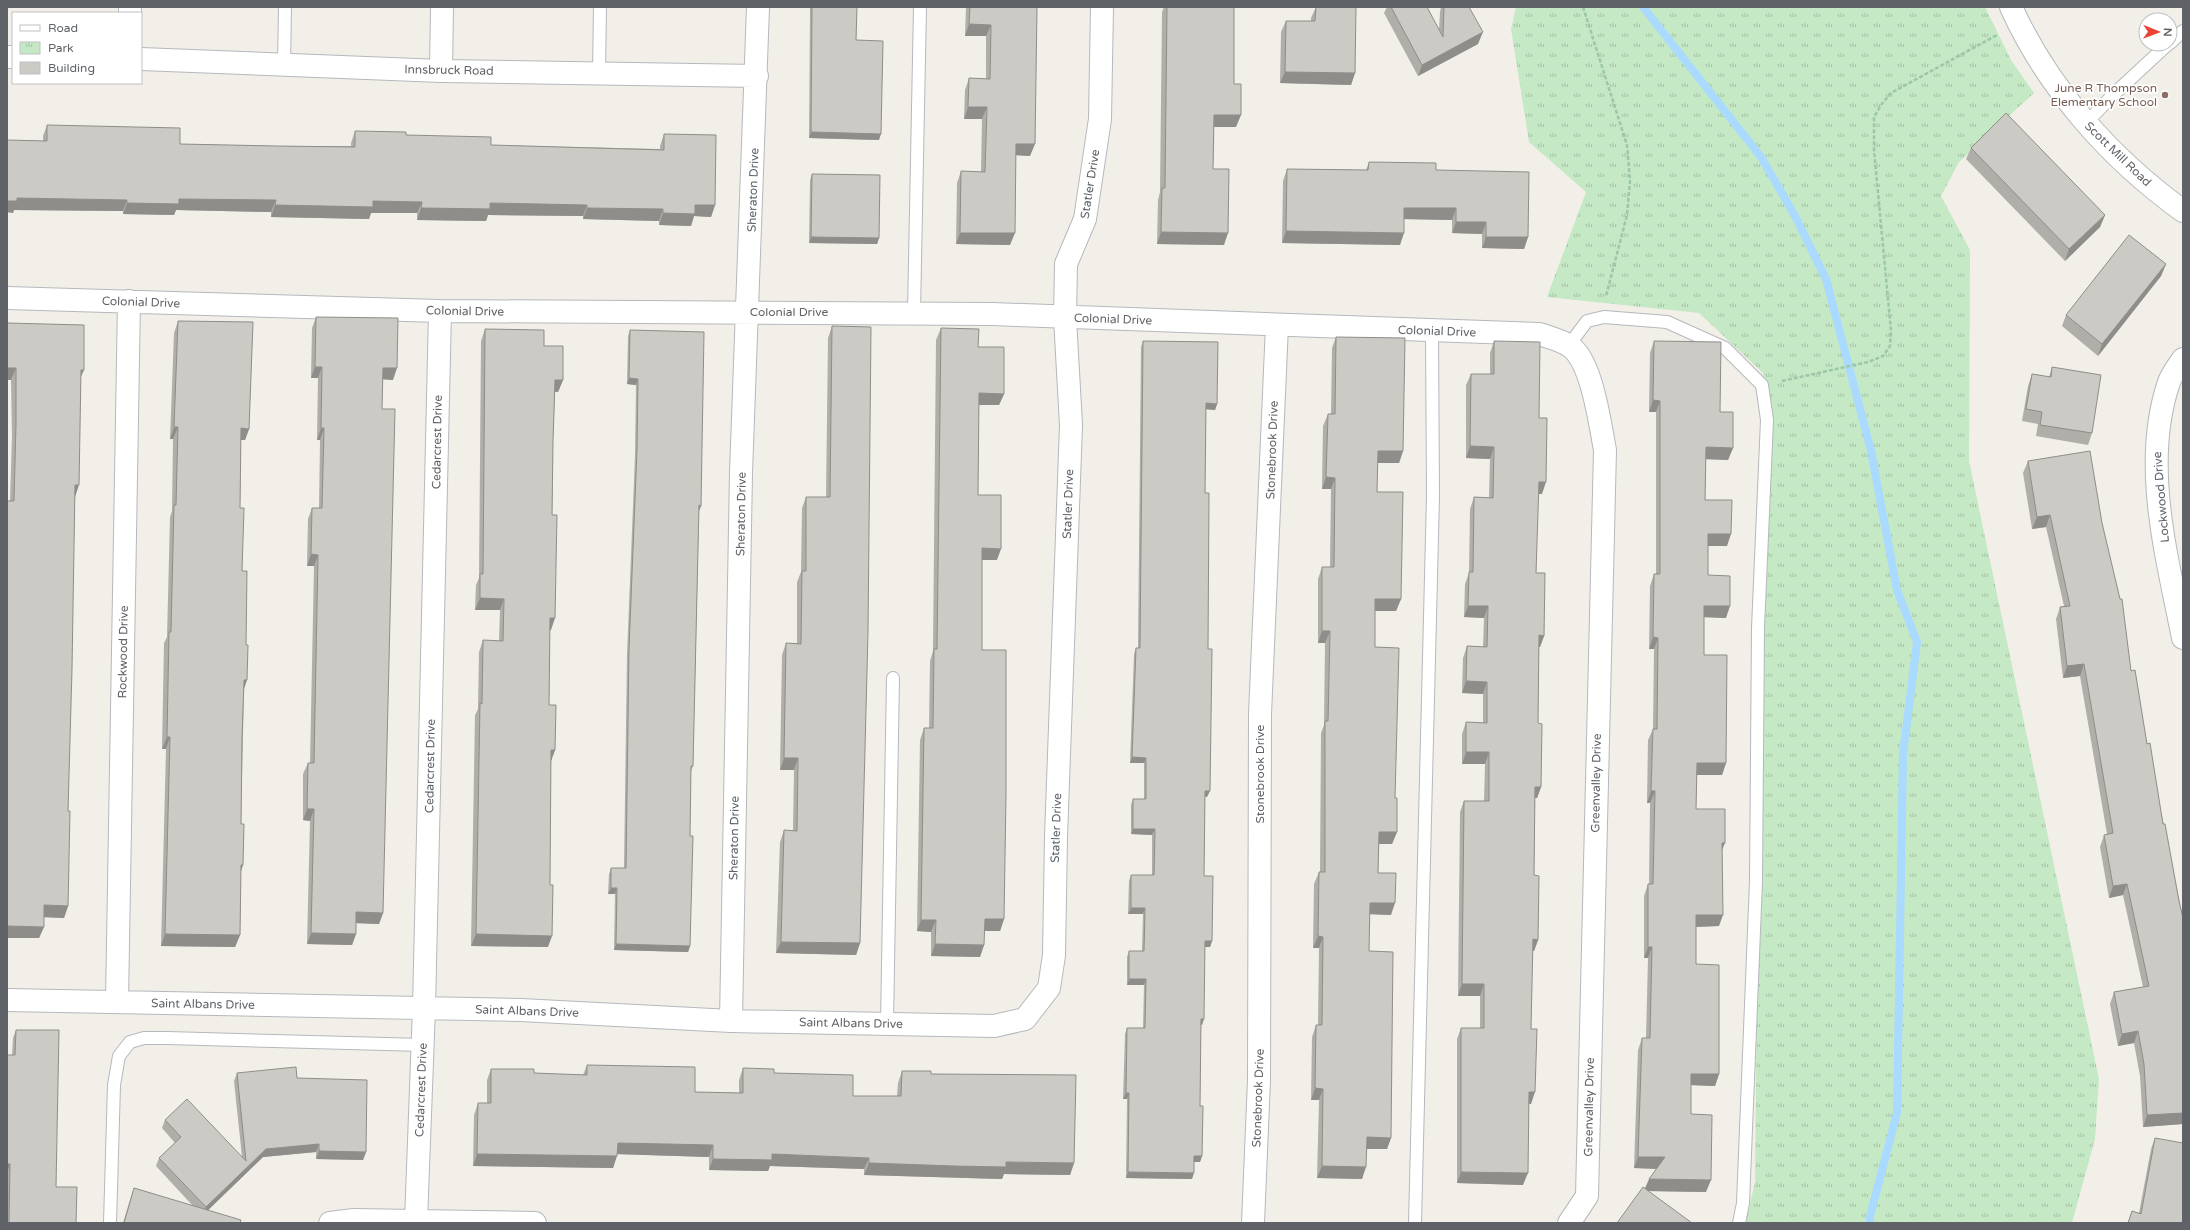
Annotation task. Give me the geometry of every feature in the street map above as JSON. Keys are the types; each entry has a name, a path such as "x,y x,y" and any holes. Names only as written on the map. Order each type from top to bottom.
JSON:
{"street":[{"path":"441,71 442,7"},
{"name":"Sheraton Drive","path":"731,1021 741,480 757,76 758,7"},
{"name":"Statler Drive","path":"1038,1002 1048,988 1054,955 1056,837 1071,425 1065,318 1066,264 1086,219 1100,120 1102,7"},
{"name":"Scott Mill Road","path":"2015,15 2046,70 2086,124 2165,198 2183,211"},
{"name":"Innsbruck Road","path":"142,59 441,71 757,76"},
{"name":"Colonial Drive","path":"7,298 440,311 992,314 1065,318 1539,334 1569,345"},
{"name":"Rockwood Drive","path":"117,1002 129,301"},
{"name":"Cedarcrest Drive","path":"416,1222 424,1008 440,311"},
{"name":"Stonebrook Drive","path":"1253,1223 1259,1080 1260,714 1277,325"},
{"name":"Greenvalley Drive","path":"1569,345 1579,358 1593,386 1605,450 1588,1196 1569,1223"},
{"name":"Lockwood Drive","path":"2183,359 2169,381 2158,428 2156,466 2168,562 2183,638"},
{"name":"Saint Albans Drive","path":"7,1000 521,1010 731,1021 994,1026 1025,1019 1038,1002"},
{"path":"330,1223 354,1220 534,1223"}],"lane":[{"path":"284,65 285,7"},
{"path":"599,73 600,7"},
{"path":"914,313 920,7"},
{"path":"2086,124 2114,94 2159,52"},
{"path":"1569,345 1587,321 1600,318 1667,322 1725,348 1762,385 1767,420 1758,628 1756,881 1743,1203 1739,1223"},
{"path":"1415,1223 1433,496 1432,330"},
{"path":"887,1024 893,678"},
{"path":"110,1223 114,1085 119,1056 130,1042 144,1038 167,1038 423,1045"}],"path":[{"path":"1583,7 1627,145 1630,181 1627,215 1600,318"},
{"path":"1774,383 1833,368 1868,362 1883,356 1890,346 1891,331 1874,150 1874,117 1880,105 1891,93 2015,15"}],"green space":[{"path":"1516,7 1985,7 2011,60 2034,93 1959,162 1941,196 1970,250 1969,461 2099,1079 2095,1139 2072,1223 1745,1223 1755,1183 1763,373 1699,313 1547,297 1586,192 1529,142 1511,29"}],"building":[{"path":"812,7 857,7 856,40 883,41 881,134 811,132"},
{"path":"970,7 1037,7 1035,144 1016,144 1015,233 960,233 961,171 985,172 987,107 968,107 969,78 990,79 991,25 969,24"},
{"path":"1167,7 1234,7 1234,84 1241,84 1241,115 1214,115 1213,169 1229,169 1228,233 1161,232 1162,188 1165,188"},
{"path":"1316,7 1356,7 1355,73 1285,72 1286,21 1315,21"},
{"path":"1391,7 1427,7 1443,37 1444,7 1469,7 1483,32 1422,65"},
{"path":"2006,113 2105,215 2069,249 1971,148"},
{"path":"47,125 180,128 180,144 276,146 355,147 355,131 406,132 406,135 491,137 491,145 664,150 664,134 716,135 715,205 695,205 695,214 663,213 663,209 587,208 587,205 490,203 490,209 421,208 422,202 373,201 373,207 275,205 276,200 179,199 179,204 127,203 127,200 17,198 17,201 7,201 7,140 47,141"},
{"path":"1369,162 1436,163 1436,170 1529,172 1528,237 1486,237 1486,222 1456,222 1456,208 1404,208 1404,233 1286,231 1287,169 1368,170"},
{"path":"812,174 880,175 879,238 811,237"},
{"path":"2129,235 2166,264 2102,344 2066,315"},
{"path":"316,317 398,318 397,368 383,368 382,409 395,409 383,913 356,912 356,934 311,933 314,809 307,809 308,763 314,763 318,555 311,554 312,508 322,508 324,428 321,428 322,367 315,367"},
{"path":"178,321 253,322 249,429 241,428 240,508 244,508 242,571 247,571 246,645 248,645 247,680 244,680 242,738 241,824 244,824 243,865 241,865 240,935 165,934 170,737 167,737 169,632 171,632 174,505 176,505 178,427 174,427"},
{"path":"7,323 84,325 84,370 81,370 79,485 75,485 68,811 70,811 68,906 44,905 44,927 7,926 7,501 14,501 16,368 7,368"},
{"path":"832,326 871,327 868,632 860,943 781,942 784,830 797,831 798,758 784,758 786,643 801,644 802,571 806,571 806,497 830,497"},
{"path":"941,328 979,329 978,347 1004,347 1004,394 979,393 978,495 1001,495 1001,549 982,548 982,650 1006,650 1004,919 985,919 984,945 935,944 936,920 921,920 924,728 933,728 934,649 937,649"},
{"path":"485,329 544,330 544,346 563,346 563,380 555,380 553,441 552,515 557,515 555,618 550,618 549,705 556,705 555,750 551,750 550,885 553,885 552,936 476,934 480,703 482,704 483,640 503,641 504,599 480,598 480,574 483,574"},
{"path":"630,330 704,332 701,506 699,505 693,766 691,766 690,836 693,836 690,946 616,944 617,888 611,888 611,868 626,868 629,649 637,450 638,379 629,378"},
{"path":"1336,337 1405,338 1403,451 1378,451 1377,492 1403,492 1401,599 1375,599 1375,647 1399,648 1395,798 1397,798 1397,832 1379,832 1378,873 1396,873 1395,903 1370,903 1369,951 1393,952 1391,1138 1367,1137 1366,1167 1322,1166 1323,1089 1315,1088 1316,1025 1322,1025 1323,937 1318,936 1319,872 1325,872 1325,721 1328,721 1330,631 1322,631 1322,567 1334,567 1335,478 1326,477 1328,414 1335,414"},
{"path":"1143,341 1218,342 1217,404 1206,403 1205,493 1209,493 1208,649 1212,649 1210,791 1205,791 1204,876 1213,876 1212,941 1205,941 1204,1019 1201,1019 1200,1106 1203,1106 1202,1156 1194,1156 1194,1173 1128,1172 1129,1093 1126,1093 1127,1028 1145,1028 1146,979 1129,979 1129,951 1144,951 1145,908 1131,908 1131,875 1154,875 1155,829 1133,829 1133,799 1146,799 1146,758 1132,757 1136,648 1140,648"},
{"path":"1494,341 1540,342 1539,418 1547,418 1546,482 1539,482 1536,573 1545,573 1544,636 1539,635 1538,723 1542,724 1541,787 1535,787 1534,875 1539,876 1538,940 1533,939 1531,1029 1537,1029 1535,1092 1529,1092 1528,1173 1461,1172 1461,1028 1484,1028 1484,984 1462,984 1464,801 1489,801 1489,752 1466,752 1466,722 1487,723 1487,682 1466,681 1467,646 1487,647 1488,606 1468,606 1469,572 1473,572 1474,497 1493,498 1494,447 1470,446 1471,374 1494,374"},
{"path":"1654,341 1721,342 1720,412 1733,412 1733,448 1706,447 1705,500 1732,500 1731,534 1708,534 1708,575 1730,576 1730,606 1704,606 1704,655 1727,655 1726,763 1697,763 1696,809 1725,809 1725,843 1722,843 1723,915 1696,915 1696,964 1719,965 1719,1074 1691,1074 1691,1114 1712,1115 1711,1180 1649,1179 1665,1157 1638,1157 1642,1038 1650,1038 1652,947 1648,947 1648,884 1653,884 1655,791 1651,791 1653,729 1657,729 1658,638 1653,637 1654,574 1660,574 1660,401 1653,400"},
{"path":"2052,367 2101,375 2092,433 2040,425 2042,412 2026,409 2032,374 2051,377"},
{"path":"2090,451 2102,523 2120,599 2122,599 2131,671 2135,670 2147,744 2150,743 2163,824 2165,824 2183,918 2183,1113 2147,1115 2144,1064 2138,1031 2122,1034 2114,992 2149,986 2127,884 2113,886 2104,835 2113,833 2084,664 2067,666 2060,607 2070,606 2050,515 2037,517 2028,461"},
{"path":"16,1030 59,1030 56,1187 77,1187 76,1223 9,1223 10,1164 7,1164 7,1055 15,1055"},
{"path":"587,1065 695,1067 695,1092 743,1093 743,1068 774,1069 774,1073 853,1075 853,1096 901,1096 902,1071 931,1071 931,1074 1076,1075 1074,1163 1006,1162 1006,1167 954,1166 869,1163 869,1158 772,1154 772,1160 713,1159 713,1145 618,1143 617,1156 477,1154 478,1103 491,1103 491,1069 534,1069 534,1073 587,1075"},
{"path":"296,1067 297,1078 367,1080 366,1152 319,1151 319,1144 266,1149 206,1207 159,1158 181,1137 165,1120 187,1099 246,1161 237,1073"},
{"path":"2155,1138 2183,1143 2183,1223 2128,1223 2132,1211 2141,1214"},
{"path":"1643,1187 1692,1223 1617,1223"},
{"path":"134,1188 241,1220 240,1223 124,1223"}],"waterway":[{"path":"1643,7 1761,157 1795,216 1826,279 1871,451 1897,590 1917,642 1903,754 1897,1113 1870,1216 1870,1223"}],"place":[{"name":"June R Thompson Elementary School","path":"2165,95"}]}
